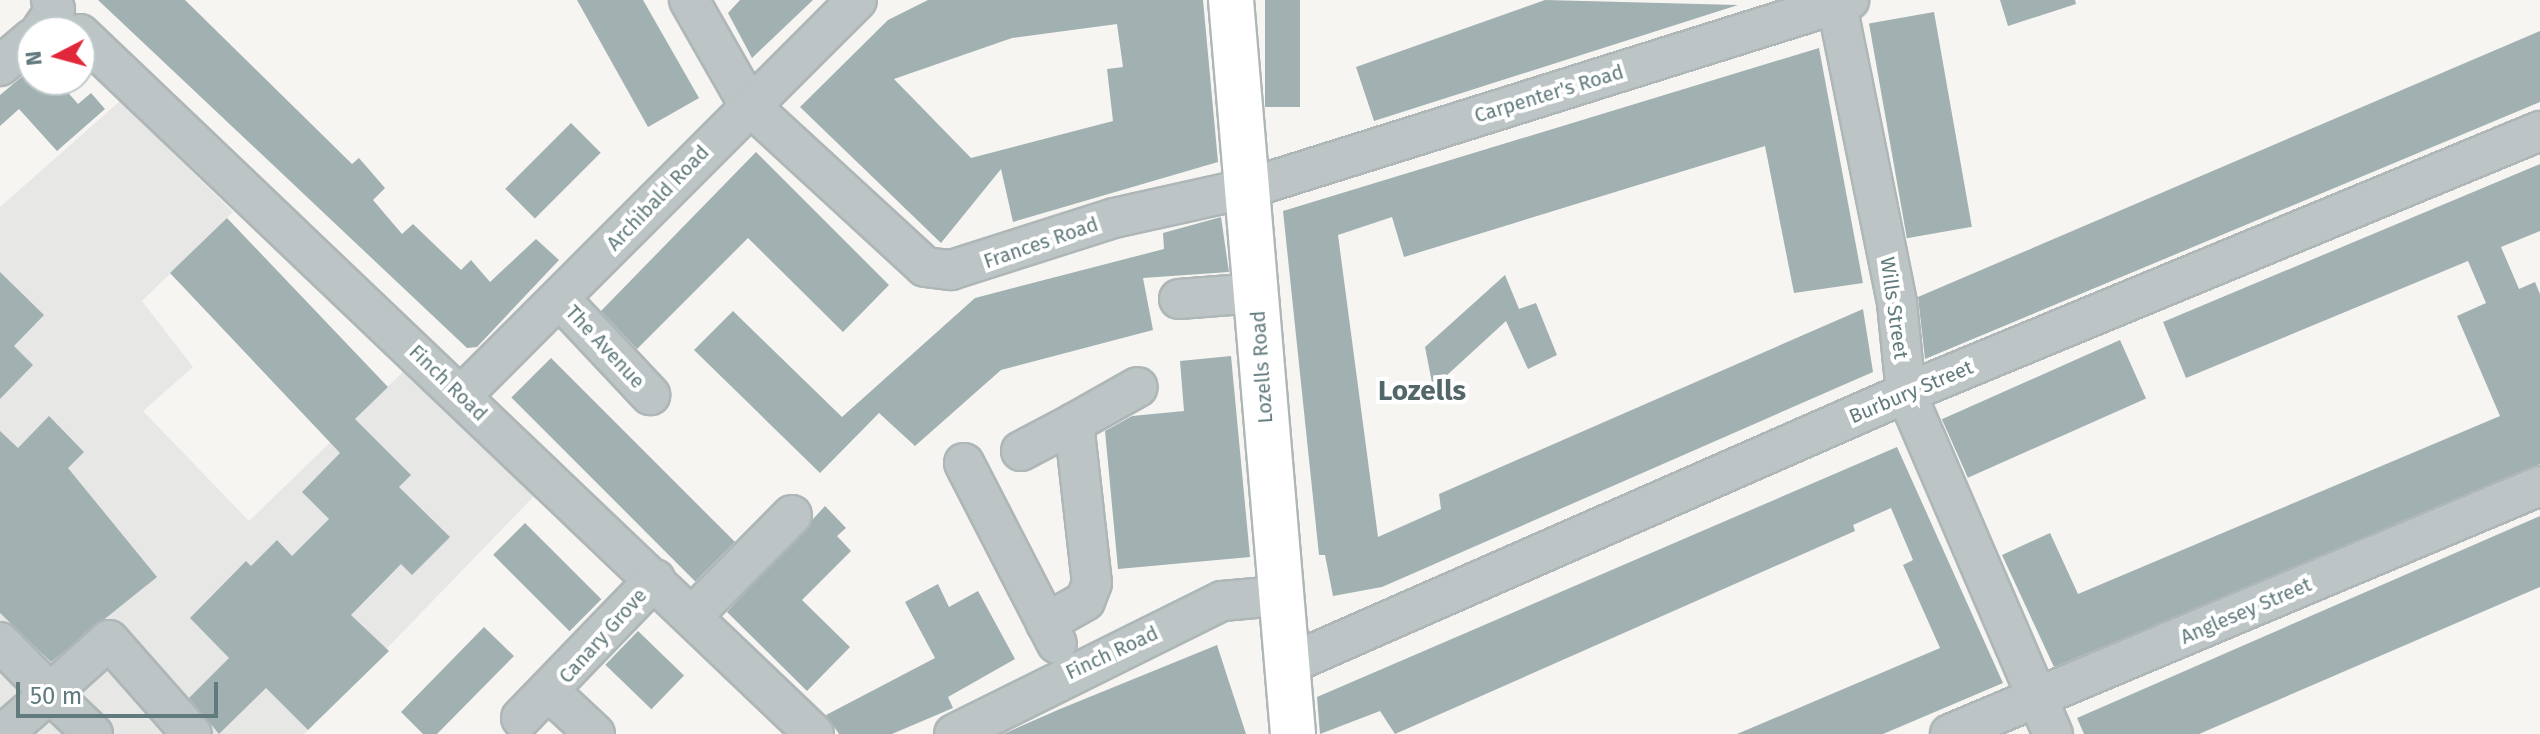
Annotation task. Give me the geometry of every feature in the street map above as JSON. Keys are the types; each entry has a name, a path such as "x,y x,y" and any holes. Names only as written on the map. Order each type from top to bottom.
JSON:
{"main road":[{"name":"Lozells Road","path":"1231,0 1293,734"}],"street":[{"name":"Frances Road","path":"689,0 749,105 925,267 991,263 1114,218 1249,188"},
{"name":"Archibald Road","path":"461,396 857,0"},
{"name":"Carpenter's Road","path":"1249,188 1840,1"},
{"name":"Wills Street","path":"1840,1 1897,303 1906,393 2053,734"},
{"name":"Finch Road","path":"96,66 461,396 814,734"},
{"name":"Burbury Street","path":"1287,665 1906,393 2540,131"},
{"path":"1179,299 1257,293"},
{"name":"The Avenue","path":"560,299 650,395"},
{"path":"1021,451 1138,387"},
{"path":"1046,623 1085,601 1092,583 1074,423"},
{"path":"964,463 1046,623 1067,673"},
{"name":"Anglesey Street","path":"1950,734 2540,486"},
{"path":"692,616 792,515"},
{"name":"Canary Grove","path":"521,718 551,693 655,579"},
{"name":"Finch Road","path":"954,734 1067,673 1222,601 1279,596"},
{"path":"3,734 109,640 192,734"},
{"path":"0,642 93,734"},
{"name":"Canary Grove","path":"551,693 595,734"}],"shaded area":[{"path":"120,101 233,212 142,301 193,367 143,411 249,521 408,367 541,489 304,734 16,734 0,720 0,207"}],"building":[{"path":"98,0 185,0 352,164 359,158 385,188 373,200 402,234 413,224 461,270 471,260 490,282 536,239 559,260 477,347 467,348"},
{"path":"577,0 643,0 699,98 648,127"},
{"path":"740,0 813,0 752,58 728,13"},
{"path":"928,0 1203,0 1218,162 1013,222 1001,169 941,243 800,107 888,20","holes":["1117,24 1123,67 1107,69 1113,121 971,158 894,79 1012,38"]},
{"path":"1265,0 1300,0 1300,107 1265,107"},
{"path":"1545,0 1738,5 1374,121 1356,67"},
{"path":"2000,0 2075,0 2076,4 2008,26"},
{"path":"1934,12 1972,227 1907,238 1869,23"},
{"path":"2540,31 2540,102 1925,359 1918,297"},
{"path":"1819,48 1863,283 1794,293 1765,146 1404,257 1392,217 1338,235 1378,537 1441,509 1439,494 1863,309 1873,372 1382,587 1333,596 1325,555 1319,555 1283,211"},
{"path":"16,82 16,96 71,96 78,104 87,96 94,96 105,109 57,151 19,109 0,126 0,95"},
{"path":"571,123 601,153 535,218 505,189"},
{"path":"756,152 889,285 843,332 748,238 637,349 601,311"},
{"path":"2540,164 2540,231 2501,247 2519,289 2535,282 2540,294 2540,464 2054,667 2002,555 2050,533 2078,594 2500,416 2457,316 2486,303 2468,261 2186,378 2163,322"},
{"path":"1221,217 1229,272 1143,278 1153,330 1001,370 915,446 879,413 820,473 694,350 733,311 842,417 975,298 1164,249 1163,233"},
{"path":"227,218 388,387 355,419 411,475 399,487 450,537 412,575 401,564 351,615 389,651 308,730 266,688 219,734 189,698 229,658 190,618 246,561 251,566 277,540 292,556 329,519 302,492 340,453 170,273"},
{"path":"0,272 44,315 14,346 33,365 0,399"},
{"path":"1505,275 1519,309 1536,303 1557,355 1528,369 1506,321 1433,388 1425,347"},
{"path":"2120,340 2146,398 1968,478 1942,419"},
{"path":"1231,356 1250,557 1118,569 1105,431 1132,416 1184,411 1180,361"},
{"path":"551,358 735,542 695,581 511,398"},
{"path":"49,416 84,452 68,468 157,577 51,662 0,613 0,431 18,448"},
{"path":"1897,447 2003,683 1883,734 1737,734 1940,648 1903,565 1913,560 1891,508 1853,525 1855,531 1395,734 1380,711 1320,734 1317,697"},
{"path":"825,506 846,528 837,536 851,551 802,600 850,647 807,691 727,612"},
{"path":"2540,516 2540,587 2199,734 2084,734 2077,718"},
{"path":"525,523 601,599 570,631 493,555"},
{"path":"938,584 949,607 978,591 1015,659 948,697 953,708 892,734 839,734 826,715 935,658 905,602"},
{"path":"484,627 514,656 437,734 423,734 401,712"},
{"path":"638,631 684,675 651,709 605,665"},
{"path":"1217,645 1246,734 1003,734 1060,709"}],"district":[{"name":"Lozells","path":"1422,391"}]}
